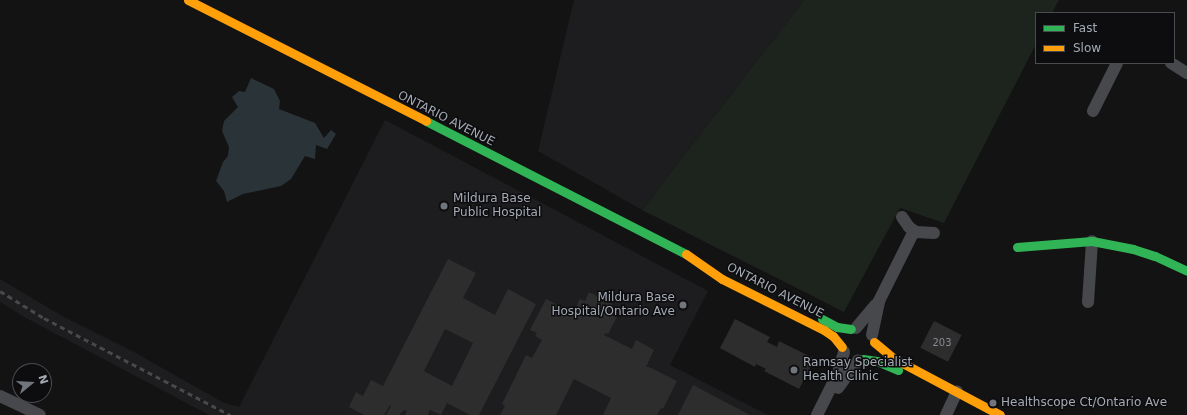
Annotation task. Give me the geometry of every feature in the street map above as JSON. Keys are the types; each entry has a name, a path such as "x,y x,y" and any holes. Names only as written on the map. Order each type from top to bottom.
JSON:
{"street":[{"name":"ONTARIO AVENUE","path":"188,0 694,258 713,264 837,327 853,328"},
{"path":"1093,111 1116,64"},
{"path":"1173,64 1187,73"},
{"path":"902,217 914,231 934,233"},
{"path":"817,415 838,373 843,350 843,337 879,301 914,231"},
{"path":"1088,302 1092,241"},
{"path":"1017,247 1051,243 1092,241 1133,249 1155,256 1187,271"},
{"name":"ONTARIO AVENUE","path":"694,258 722,279 824,330 833,336 843,350"},
{"path":"823,415 841,383 860,360 872,353 879,301"},
{"path":"853,328 865,329 893,358 955,395 983,415"},
{"path":"843,350 852,359 871,359 886,364 1000,415"},
{"path":"946,415 955,395"},
{"path":"0,396 40,415"}],"shaded area":[{"path":"574,0 804,0 642,210 538,151"},
{"path":"804,0 1059,0 1053,12 1035,12 1035,46 944,223 900,208 844,312 642,210"},
{"path":"251,78 274,89 280,101 279,109 315,123 324,138 331,130 336,134 327,149 316,145 315,159 305,156 291,179 281,186 243,194 227,202 224,191 216,181 223,162 228,156 229,147 222,131 224,121 238,107 232,97 239,91 245,92"},
{"name":"Mildura Base Public Hospital","path":"385,120 708,291 670,365 768,415 209,415 26,318 0,302 0,279 64,317 134,352 224,403 239,407"}],"building":[{"path":"448,259 476,273 463,298 495,315 508,289 536,304 479,415 470,415 447,403 441,415 430,410 428,415 405,415 407,411 404,410 399,415 386,415 391,406 390,405 384,415 364,415 349,407 356,392 363,396 371,380 383,386","holes":["445,329 473,343 452,386 424,371"]},
{"path":"589,292 612,304 607,313 617,317 608,334 606,333 604,335 632,349 636,340 654,350 646,367 649,367 677,381 663,409 661,408 657,415 603,415 611,398 574,379 556,415 500,415 505,406 502,404 526,355 532,358 542,340 535,336 537,333 530,330 546,299 573,313 580,299 585,301"},
{"path":"735,319 770,337 767,342 777,347 779,341 815,359 799,389 764,371 766,369 756,364 755,367 720,348"},
{"path":"934,321 962,335 948,362 920,348"},
{"path":"693,385 750,415 678,415"}],"railway":[{"path":"0,291 44,318 230,415"}],"traffic: fast":[{"path":"426,121 686,254"},
{"path":"1017,247 1092,241 1133,249 1155,256 1187,271"},
{"path":"822,319 837,327 851,329"},
{"path":"863,359 877,361 898,370"}],"traffic: slow":[{"path":"188,0 426,121"},
{"path":"686,254 722,279 824,330 833,336 842,347"},
{"path":"874,342 893,358 1000,415"}],"place":[{"name":"Mildura Base Public Hospital","path":"444,206"},
{"name":"Mildura Base Hospital/Ontario Ave","path":"683,305"},
{"name":"Ramsay Specialist Health Clinic","path":"794,370"},
{"name":"Healthscope Ct/Ontario Ave","path":"993,403"}]}
